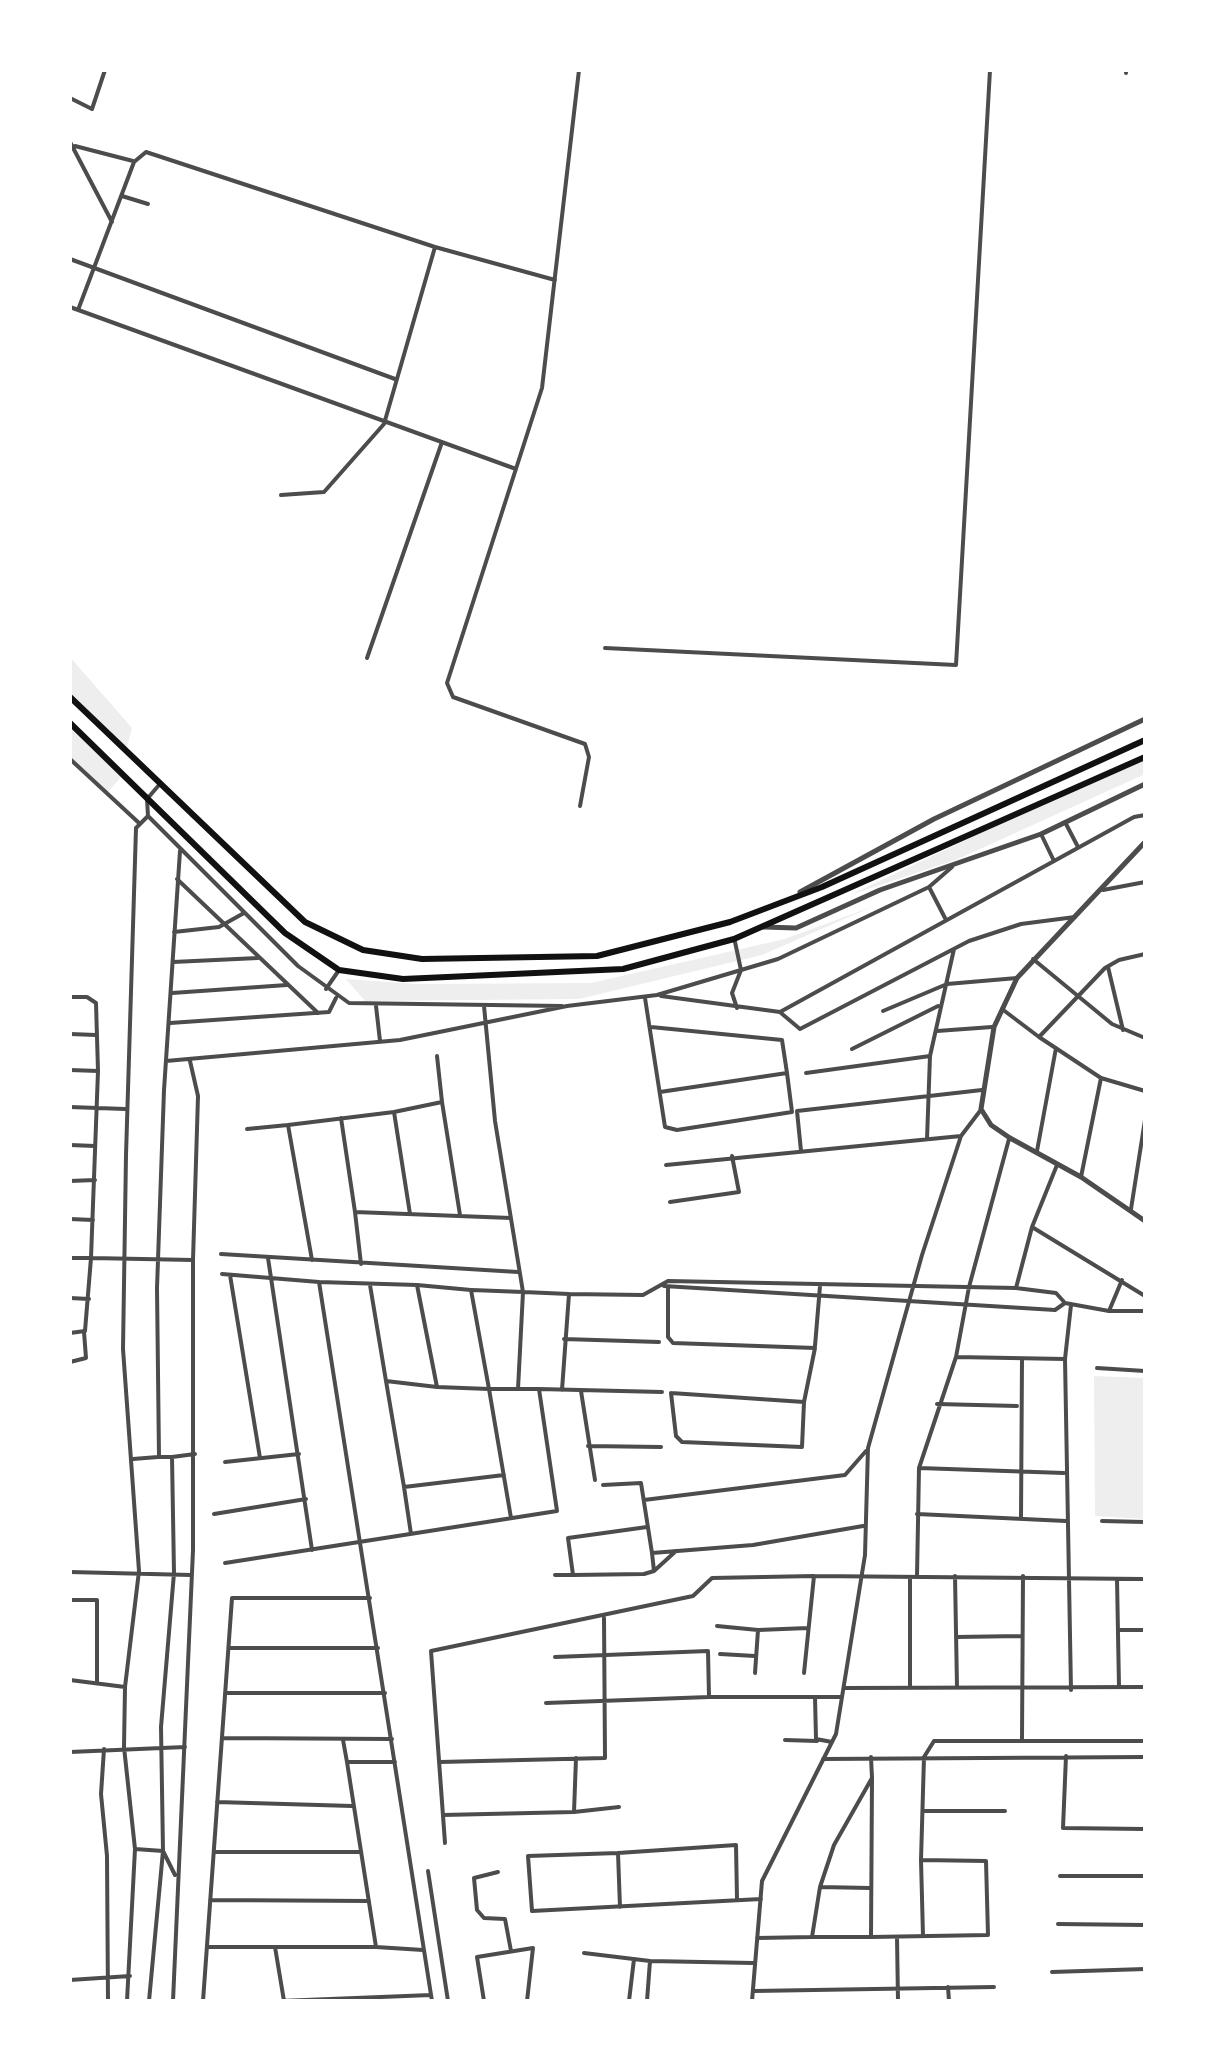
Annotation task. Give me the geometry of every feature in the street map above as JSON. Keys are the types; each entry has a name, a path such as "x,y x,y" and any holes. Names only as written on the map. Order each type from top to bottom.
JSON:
{"main road":[{"path":"70,696 305,922 363,950 392,957 624,952 730,922 822,886 1145,740"},
{"path":"70,722 285,933 339,970 403,979 606,970 734,939 1145,756"}],"street":[{"path":"70,98 92,108 105,70"},
{"path":"579,70 542,388 447,689 454,696 585,744 589,757 580,806"},
{"path":"605,648 956,665 990,70"},
{"path":"70,144 134,162"},
{"path":"70,144 112,223"},
{"path":"78,310 134,162 146,152 434,247 555,280"},
{"path":"122,196 148,204"},
{"path":"280,495 324,492 384,424 434,247"},
{"path":"70,258 395,379"},
{"path":"70,307 516,469"},
{"path":"367,658 442,442"},
{"path":"800,892 917,827 1145,719"},
{"path":"70,759 139,823 127,1109 123,1349 139,1571 125,1686 124,1747 135,1850 128,2001"},
{"path":"158,784 147,800 148,816 180,851 336,997 376,1006 566,1006 645,998 778,959 930,887 953,866"},
{"path":"764,927 796,928 880,890 1041,834 1145,784"},
{"path":"656,995 780,1012 1078,847 1145,815"},
{"path":"139,823 148,816"},
{"path":"1065,822 1078,847"},
{"path":"1041,834 1054,861"},
{"path":"752,2001 762,1880 832,1742 843,1698 866,1526 868,1448 961,1136 981,1109 994,1027 1017,978 1145,842"},
{"path":"158,1457 158,1260 180,851"},
{"path":"177,879 318,1014"},
{"path":"1103,890 1145,882"},
{"path":"930,887 946,920"},
{"path":"174,932 225,925 244,913"},
{"path":"780,1012 800,1029 954,949 1021,924 1075,917"},
{"path":"734,939 742,970 732,993 736,1008"},
{"path":"927,1139 930,1056 954,949"},
{"path":"1039,1036 1108,966 1145,954"},
{"path":"173,962 258,958"},
{"path":"1033,959 1124,1031 1145,1038"},
{"path":"1108,966 1124,1031"},
{"path":"326,989 339,970"},
{"path":"883,1011 946,984 1017,978"},
{"path":"172,993 288,985"},
{"path":"70,997 88,997 96,1003 98,1071 96,1180 84,1332 86,1358 70,1362"},
{"path":"170,1023 318,1014 333,1008 336,997"},
{"path":"645,998 665,1126 677,1130 792,1112 782,1040 651,1027"},
{"path":"852,1049 940,1005"},
{"path":"376,1006 380,1042"},
{"path":"484,1006 523,1292 518,1390"},
{"path":"166,1061 380,1042 486,1025 566,1006"},
{"path":"1002,1009 1101,1078 1145,1091"},
{"path":"937,1031 994,1027"},
{"path":"70,1034 96,1035"},
{"path":"1036,1153 1056,1048"},
{"path":"437,1056 460,1216"},
{"path":"806,1073 930,1056"},
{"path":"173,2001 175,1875 183,1834 195,1454 198,1096 190,1059"},
{"path":"70,1070 98,1071"},
{"path":"660,1092 787,1073"},
{"path":"1080,1176 1101,1078"},
{"path":"802,1152 798,1111 982,1090"},
{"path":"246,1129 394,1112 442,1102"},
{"path":"70,1108 127,1109"},
{"path":"981,1109 991,1125 1080,1176 1145,1222"},
{"path":"394,1112 410,1214"},
{"path":"341,1118 361,1264"},
{"path":"1130,1212 1145,1120"},
{"path":"288,1124 312,1260"},
{"path":"666,1165 961,1136"},
{"path":"910,1688 919,1468 937,1404 956,1357 968,1286 1010,1138"},
{"path":"70,1145 97,1146"},
{"path":"670,1202 739,1192 732,1156"},
{"path":"1016,1288 1032,1226 1057,1165"},
{"path":"70,1181 96,1180"},
{"path":"355,1212 511,1218"},
{"path":"70,1220 93,1220"},
{"path":"1032,1226 1144,1295"},
{"path":"221,1254 518,1272"},
{"path":"268,1257 312,1550"},
{"path":"70,1258 194,1260"},
{"path":"222,1274 370,1285 643,1296 667,1285 880,1289 968,1286 1056,1292 1068,1303 1109,1311 1145,1311"},
{"path":"230,1275 260,1458"},
{"path":"1109,1311 1122,1280"},
{"path":"275,1947 282,2001 432,1998 319,1282"},
{"path":"370,1285 411,1534"},
{"path":"667,1285 1055,1310 1068,1303"},
{"path":"667,1285 668,1337 673,1343 815,1348"},
{"path":"418,1286 437,1387"},
{"path":"804,1402 675,1392 670,1397 677,1440 802,1447 804,1402 815,1348 820,1286"},
{"path":"878,1300 880,1289"},
{"path":"472,1290 511,1518"},
{"path":"562,1391 569,1294"},
{"path":"70,1298 88,1298"},
{"path":"1068,1303 1064,1360 1071,1690"},
{"path":"70,1333 84,1332"},
{"path":"564,1338 659,1342"},
{"path":"956,1357 1064,1360"},
{"path":"1021,1519 1022,1359"},
{"path":"1097,1368 1145,1371"},
{"path":"386,1382 490,1389 662,1392"},
{"path":"226,1563 557,1511 539,1389"},
{"path":"582,1391 595,1480"},
{"path":"937,1404 1019,1406"},
{"path":"588,1446 660,1447"},
{"path":"644,1500 845,1475 868,1448"},
{"path":"133,1459 195,1454"},
{"path":"225,1462 299,1454"},
{"path":"150,2001 163,1851 163,1746 174,1573 172,1457"},
{"path":"919,1468 1066,1474"},
{"path":"404,1487 504,1474"},
{"path":"604,1485 638,1480 654,1570"},
{"path":"214,1514 306,1499"},
{"path":"916,1514 1066,1521"},
{"path":"1102,1521 1145,1522"},
{"path":"572,1574 568,1538 648,1526"},
{"path":"652,1553 753,1545 866,1526"},
{"path":"555,1575 654,1570 676,1551"},
{"path":"70,1572 190,1575"},
{"path":"804,1673 814,1576"},
{"path":"955,1576 957,1686"},
{"path":"1022,1740 1023,1576"},
{"path":"446,1844 431,1651 604,1618 693,1596 712,1578 1145,1578"},
{"path":"1117,1579 1119,1688"},
{"path":"203,2001 232,1598 370,1598"},
{"path":"70,1600 97,1600 97,1682"},
{"path":"440,1762 605,1758 604,1618"},
{"path":"717,1626 758,1630 808,1628"},
{"path":"754,1672 758,1630"},
{"path":"1118,1630 1145,1630"},
{"path":"956,1637 1023,1636"},
{"path":"228,1648 378,1648"},
{"path":"555,1657 708,1651 709,1697"},
{"path":"720,1654 755,1656"},
{"path":"70,1678 125,1686"},
{"path":"844,1688 1145,1687"},
{"path":"225,1693 384,1693"},
{"path":"815,1697 818,1740"},
{"path":"546,1702 843,1698"},
{"path":"222,1738 392,1739"},
{"path":"343,1739 376,1947"},
{"path":"785,1740 832,1742"},
{"path":"923,1936 920,1860 924,1757 929,1746 940,1740 1145,1740"},
{"path":"70,1752 185,1746"},
{"path":"104,1749 101,1794 107,1856 108,2001"},
{"path":"1066,1756 1063,1828 1145,1829"},
{"path":"871,1757 872,1937"},
{"path":"823,1759 1145,1757"},
{"path":"574,1812 576,1758"},
{"path":"347,1762 395,1762"},
{"path":"812,1937 820,1888 834,1845 872,1778"},
{"path":"217,1802 354,1806"},
{"path":"444,1815 619,1807"},
{"path":"924,1811 1005,1810"},
{"path":"737,1899 736,1845 528,1856 532,1911 761,1899"},
{"path":"135,1850 163,1851"},
{"path":"163,1851 175,1875"},
{"path":"214,1852 361,1852"},
{"path":"618,1854 620,1907"},
{"path":"757,1938 988,1936 986,1861 920,1860"},
{"path":"428,1871 448,2001"},
{"path":"498,1872 474,1878 476,1910 484,1918 505,1919 511,1951"},
{"path":"1060,1876 1145,1876"},
{"path":"820,1888 872,1888"},
{"path":"210,1900 369,1900"},
{"path":"1058,1924 1145,1925"},
{"path":"897,1937 898,2001"},
{"path":"207,1946 424,1950"},
{"path":"484,2001 478,1957 534,1951 527,2001"},
{"path":"584,1953 754,1964"},
{"path":"629,2001 634,1959"},
{"path":"648,2001 650,1960"},
{"path":"1052,1972 1145,1969"},
{"path":"70,1980 130,1976"},
{"path":"948,1987 949,2001"},
{"path":"753,1991 994,1987"},
{"path":"842,1990 842,2001"}],"shaded area":[{"path":"70,657 132,728 126,751 70,697"},
{"path":"70,723 123,775 106,794 70,759"},
{"path":"1145,755 1145,774 958,859 850,895"},
{"path":"874,906 762,955 579,999 365,1001 346,979 417,984 591,983 785,939"},
{"path":"1094,1376 1145,1378 1145,1519 1095,1516"}]}
